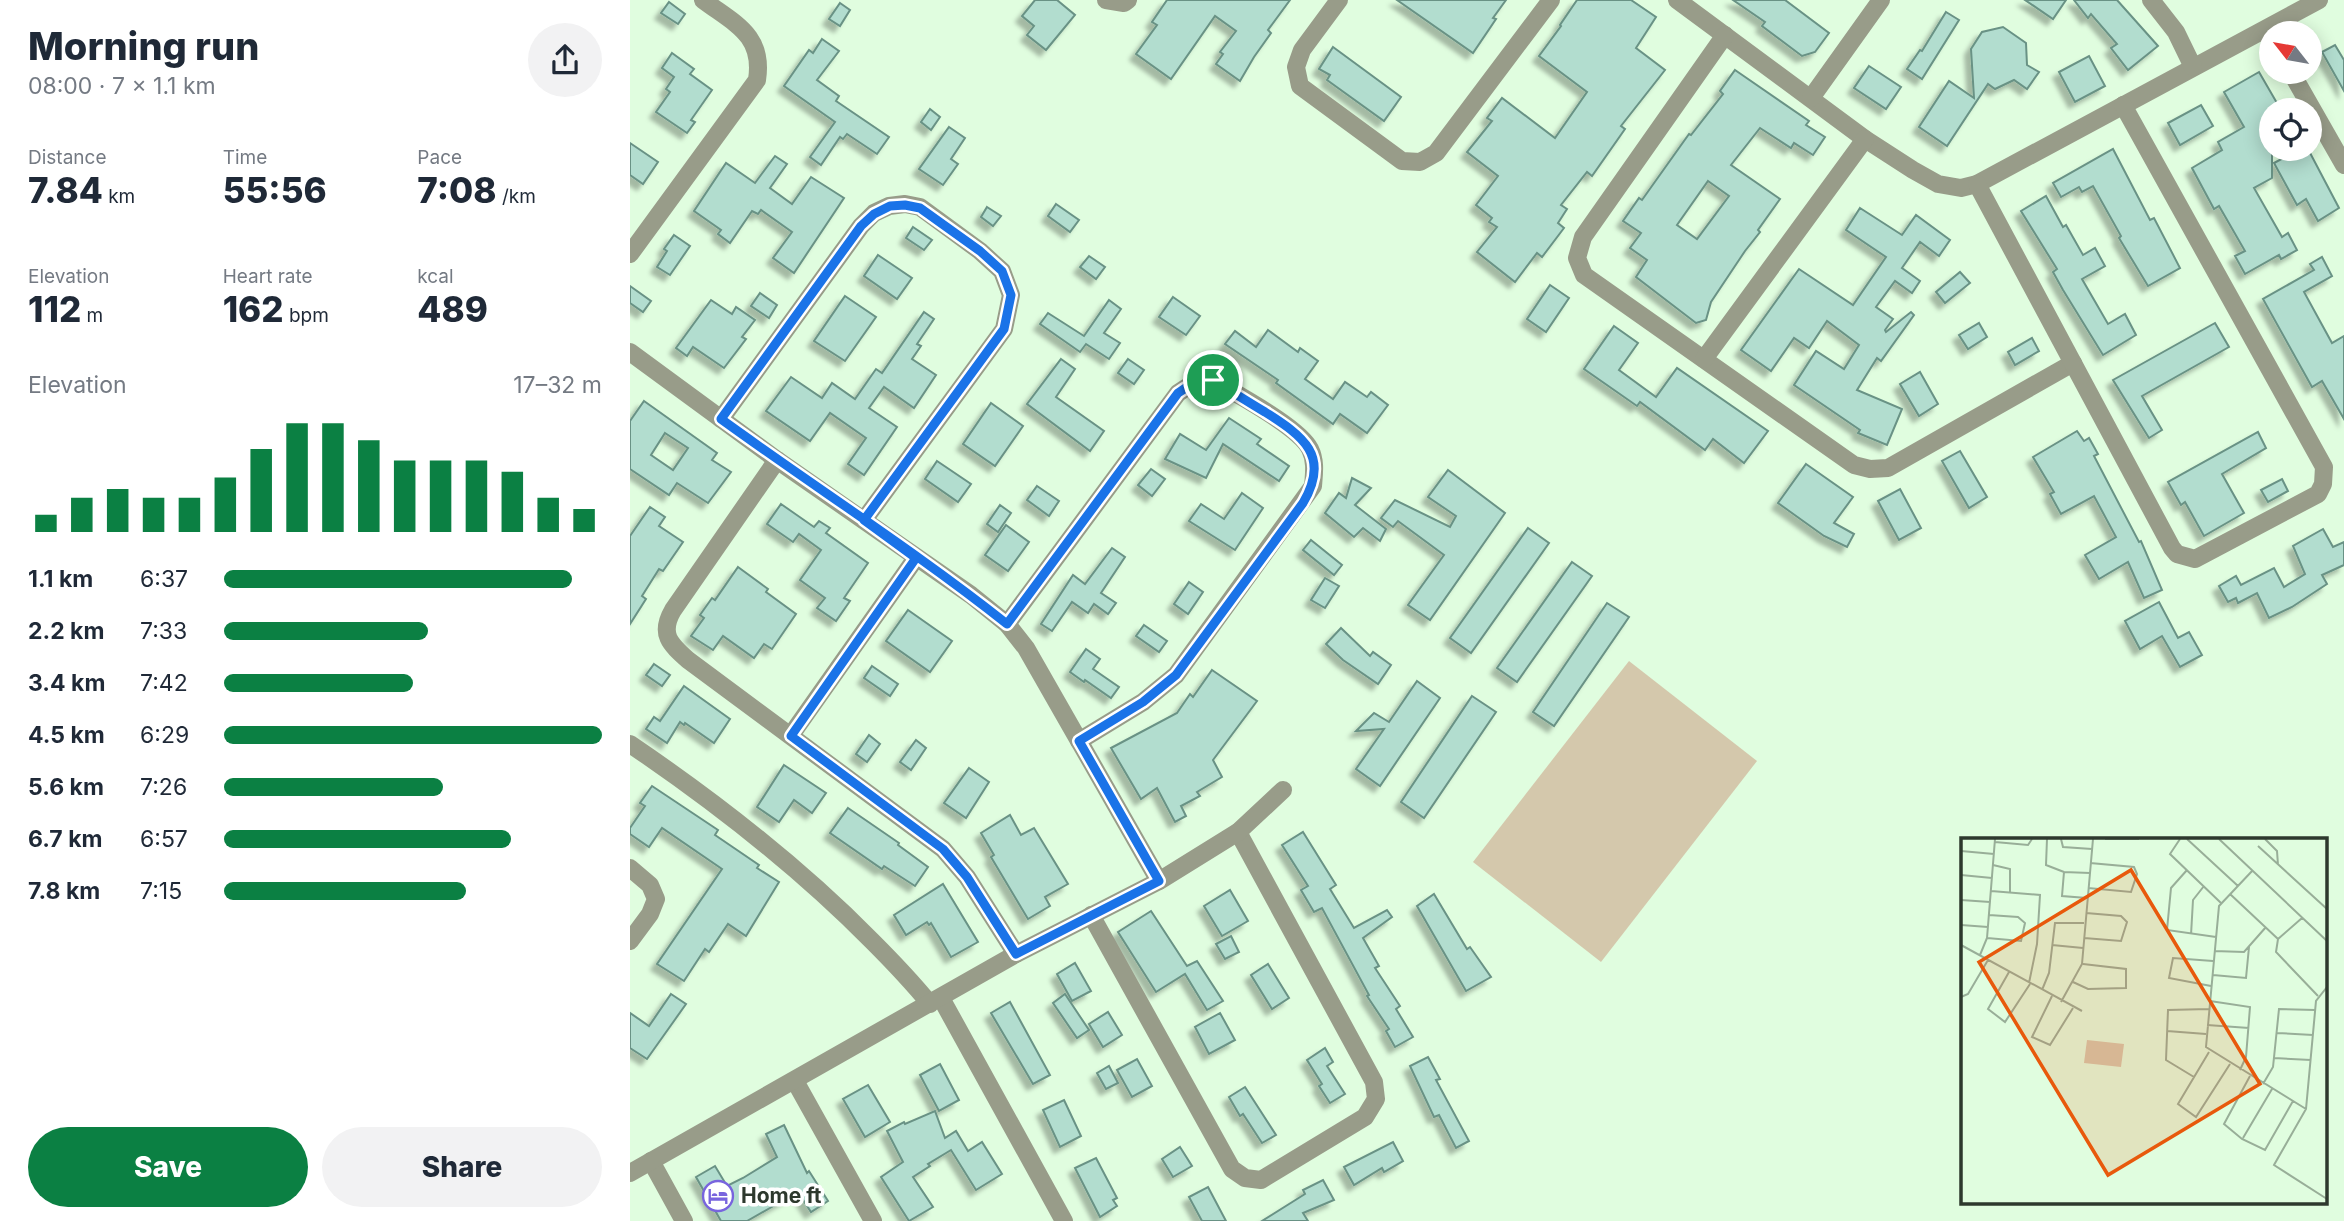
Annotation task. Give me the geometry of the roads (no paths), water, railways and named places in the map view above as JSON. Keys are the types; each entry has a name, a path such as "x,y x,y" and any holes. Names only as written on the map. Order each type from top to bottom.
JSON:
{"street":[{"path":"630,254 757,80 758,54 753,42 741,28 703,0"},
{"path":"1106,0 1124,3 1128,0"},
{"path":"1339,0 1303,50 1296,67 1300,86 1402,162 1420,162 1436,153 1551,0"},
{"path":"1811,98 1881,0"},
{"path":"2151,0 2176,32 2193,67"},
{"path":"2287,21 2319,0"},
{"path":"1679,1 1864,139 1938,184 1961,188 1977,184 2193,67 2259,37"},
{"path":"1725,36 1583,237 1577,258 1584,275 1854,465 1870,469 1888,468 2073,363"},
{"path":"2298,84 2344,165"},
{"path":"1977,184 2177,554 2195,559 2318,494 2323,484 2324,467 2123,105"},
{"path":"1704,359 1864,139"},
{"path":"721,419 861,226 874,214 890,206 920,208 980,251 1002,271 1011,295 1009,313 1004,329 864,520"},
{"path":"633,361 721,419 1007,624 1026,648 1159,881"},
{"path":"1007,624 1178,393 1191,383 1203,379 1213,380 1296,431 1310,449 1315,467 1313,486 1176,675 1143,702 1079,741"},
{"path":"777,460 673,610 667,620 668,640 688,660 943,849 967,877 1016,954"},
{"path":"791,736 916,558"},
{"path":"630,744 690,785 800,871 831,899 916,987 935,1001 1065,1221"},
{"path":"630,1172 1016,954 1159,881 1238,832 1283,790"},
{"path":"1091,915 1232,1169 1245,1178 1261,1180 1365,1117 1376,1099 1374,1082 1238,832"},
{"path":"630,868 650,886 656,899 654,907 630,941"},
{"path":"795,1080 873,1221"},
{"path":"651,1161 684,1221"}],"place":[{"name":"Home ft","path":"718,1196"}]}
